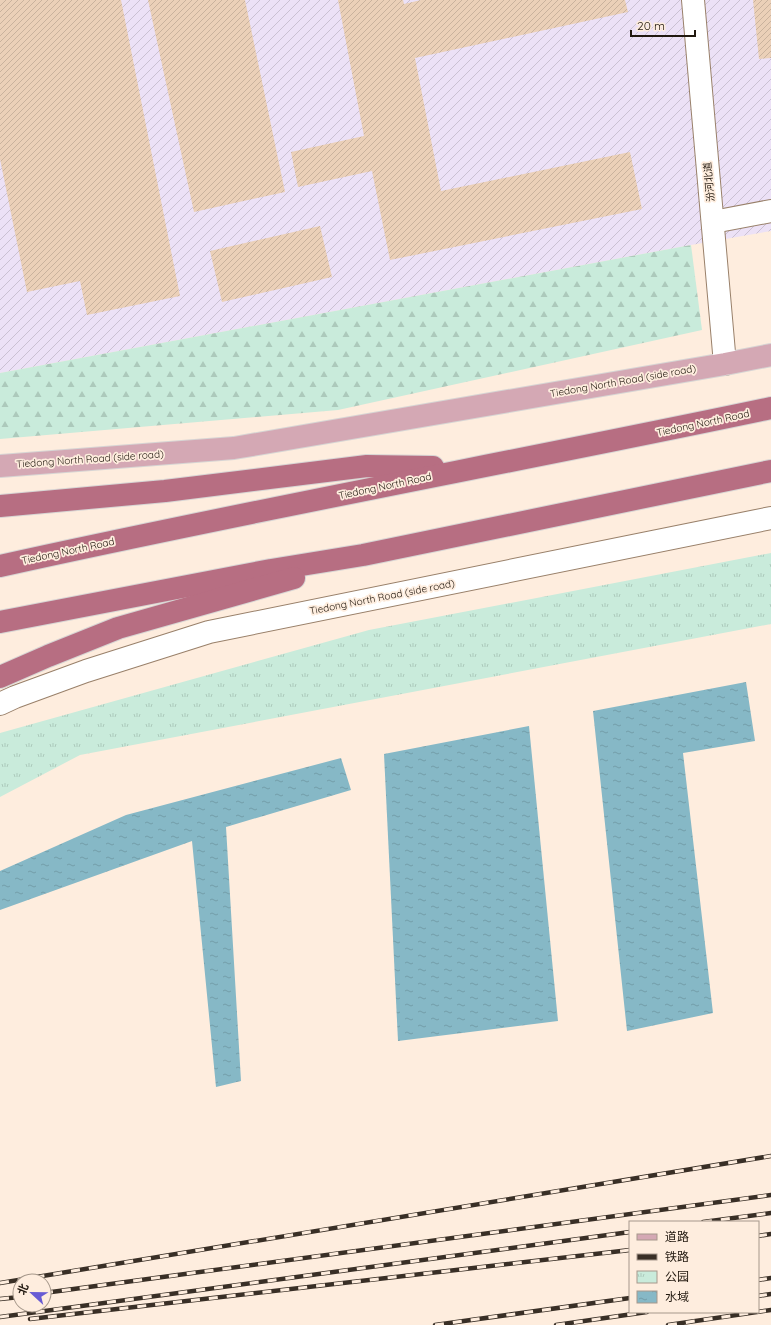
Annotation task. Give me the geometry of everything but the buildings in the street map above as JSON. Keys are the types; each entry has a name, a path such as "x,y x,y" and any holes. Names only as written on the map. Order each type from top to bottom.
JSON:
{"highway":[{"name":"Tiedong North Road","path":"0,566 476,467 612,442 771,408"},
{"path":"0,506 165,491 367,466 476,467"},
{"path":"0,622 271,570 363,555 771,471"},
{"path":"0,677 118,628 296,578 363,555"}],"main road":[{"name":"Tiedong North Road (side road)","path":"0,466 234,448 771,355"}],"street":[{"name":"汾河北道","path":"693,0 725,364"},
{"path":"712,222 771,212"},
{"name":"Tiedong North Road (side road)","path":"0,704 86,671 209,632 771,518"}],"shaded area":[{"path":"0,0 771,0 771,231 0,373"}],"green space":[{"path":"691,245 702,330 338,410 0,439 0,373"},
{"path":"771,553 771,624 80,755 0,797 0,733 369,630"}],"water":[{"path":"746,682 755,741 683,753 713,1013 627,1031 593,711"},
{"path":"529,726 558,1021 398,1041 384,754"},
{"path":"341,758 351,790 226,827 241,1081 216,1087 192,841 0,910 0,871 126,815"}],"railway":[{"path":"0,1283 771,1156"},
{"path":"52,1292 771,1195"},
{"path":"711,1221 771,1213"},
{"path":"0,1317 629,1232"},
{"path":"759,1236 771,1234"},
{"path":"30,1319 629,1250"},
{"path":"759,1280 771,1278"},
{"path":"759,1296 771,1294"},
{"path":"0,1299 12,1298"},
{"path":"435,1325 629,1298"},
{"path":"759,1312 771,1310"},
{"path":"556,1325 640,1313"},
{"path":"668,1325 750,1313"}]}
